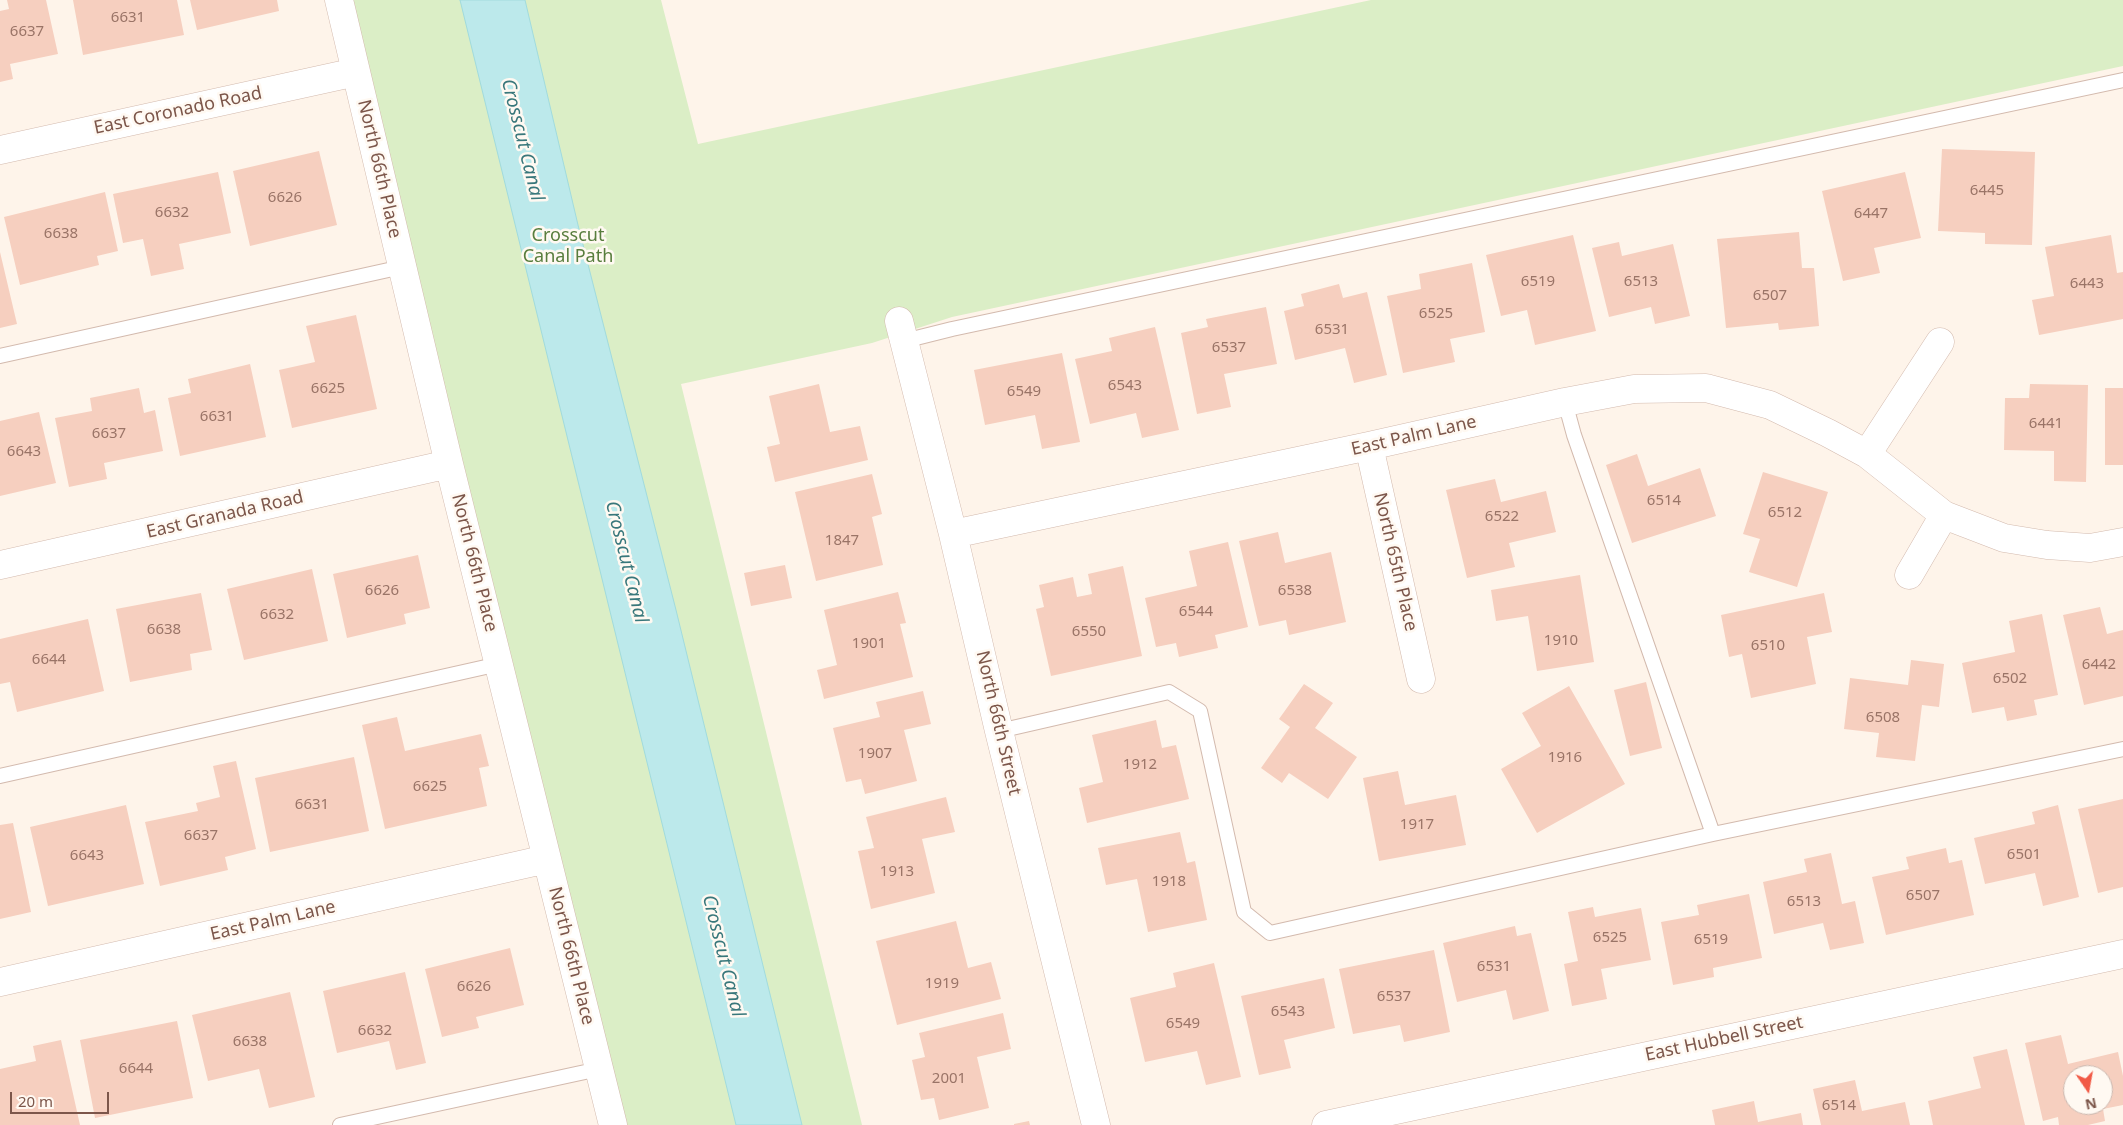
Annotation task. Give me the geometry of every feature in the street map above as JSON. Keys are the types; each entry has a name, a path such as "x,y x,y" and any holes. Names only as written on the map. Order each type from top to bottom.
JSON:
{"street":[{"name":"North 66th Place","path":"339,0 402,267 613,1125"},
{"name":"East Coronado Road","path":"0,150 356,72"},
{"name":"North 66th Street","path":"901,331 953,534 999,731 1096,1125"},
{"path":"1868,454 1940,342"},
{"name":"East Palm Lane","path":"953,534 1369,446 1565,402 1634,389 1706,388 1770,405 1868,454 1944,515 2004,538 2048,545 2090,548 2123,542"},
{"name":"North 65th Place","path":"1369,446 1421,678"},
{"name":"East Granada Road","path":"0,565 450,464"},
{"path":"1909,575 1944,515"},
{"name":"East Palm Lane","path":"0,982 547,859"},
{"name":"East Hubbell Street","path":"1326,1125 2123,954"}],"lane":[{"path":"901,331 952,328 2123,80"},
{"path":"0,356 402,267"},
{"path":"1565,402 1574,435 1713,834"},
{"path":"0,776 499,664"},
{"path":"999,731 1170,692 1200,711 1244,912 1270,932 1713,834 1978,781 2123,749"},
{"path":"340,1125 599,1069"}],"green space":[{"name":"Crosscut Canal Path","path":"339,0 661,0 698,144 1371,0 2123,0 2123,66 952,317 872,343 681,384 862,1125 613,1125"}],"water":[{"name":"Crosscut Canal","path":"460,0 525,0 578,225 676,610 802,1125 736,1125"}],"building":[{"path":"7,0 46,0 58,54 10,64 13,79 0,82 0,11 9,9"},
{"path":"73,0 177,0 184,35 83,55"},
{"path":"190,0 277,0 279,11 197,30"},
{"path":"1942,149 2035,152 2032,245 1985,244 1985,233 1938,231"},
{"path":"319,151 337,225 250,246 233,171"},
{"path":"218,172 231,233 179,244 184,269 151,276 143,239 123,243 113,194"},
{"path":"1905,172 1921,238 1874,248 1880,273 1843,281 1822,191"},
{"path":"105,192 118,251 97,256 99,265 20,285 4,217"},
{"path":"1799,232 1802,268 1814,268 1819,326 1779,330 1778,323 1726,328 1717,239"},
{"path":"1573,235 1596,331 1535,345 1527,310 1501,316 1486,255"},
{"path":"2111,235 2117,273 2123,272 2123,319 2039,335 2032,300 2054,296 2045,247"},
{"path":"1619,242 1622,256 1673,244 1690,316 1655,324 1651,307 1609,317 1592,248"},
{"path":"0,252 17,324 0,328"},
{"path":"1472,263 1485,332 1450,339 1455,362 1403,373 1387,296 1421,289 1419,274"},
{"path":"1339,284 1343,298 1367,292 1387,375 1354,383 1345,348 1295,360 1284,311 1304,306 1301,294"},
{"path":"1266,307 1277,364 1224,374 1231,407 1197,414 1181,333 1208,327 1206,319"},
{"path":"356,315 377,409 292,428 279,370 315,362 306,326"},
{"path":"1155,327 1179,430 1142,438 1136,413 1090,424 1075,359 1112,351 1109,338"},
{"path":"1062,353 1080,442 1042,449 1035,415 985,425 974,370"},
{"path":"250,364 266,437 180,456 168,398 191,393 188,379"},
{"path":"819,384 830,432 860,426 868,460 775,482 767,447 780,444 769,396"},
{"path":"2030,384 2088,385 2086,482 2054,481 2054,451 2004,450 2005,398 2029,398"},
{"path":"139,388 144,413 155,410 163,451 104,463 107,479 69,487 55,418 92,411 90,398"},
{"path":"2105,388 2123,388 2123,465 2105,465"},
{"path":"39,412 56,483 0,496 0,421"},
{"path":"1637,454 1648,486 1700,468 1716,516 1632,543 1606,465"},
{"path":"1763,472 1828,492 1797,587 1749,572 1760,539 1743,534"},
{"path":"872,474 882,514 872,517 883,565 816,581 795,492"},
{"path":"1495,479 1501,502 1546,491 1556,532 1509,543 1515,567 1467,578 1446,490"},
{"path":"1278,532 1285,563 1331,552 1346,622 1289,635 1286,620 1259,626 1239,541"},
{"path":"1228,542 1248,627 1215,635 1218,648 1179,657 1176,643 1156,647 1145,598 1197,586 1189,551"},
{"path":"418,555 430,608 404,614 406,624 347,638 333,574"},
{"path":"785,565 792,598 751,606 744,573"},
{"path":"1123,566 1142,656 1051,676 1036,609 1044,607 1039,585 1073,577 1077,597 1092,594 1088,574"},
{"path":"312,569 328,641 244,660 227,589"},
{"path":"1580,575 1594,662 1537,671 1528,616 1496,621 1491,590"},
{"path":"898,592 906,623 900,624 913,677 824,699 817,670 837,665 824,610"},
{"path":"201,593 212,650 190,654 192,670 130,682 116,609"},
{"path":"1824,593 1832,632 1807,637 1816,684 1751,698 1742,654 1729,657 1721,615"},
{"path":"2100,607 2107,634 2123,630 2123,696 2084,705 2063,615"},
{"path":"2042,614 2058,695 2034,700 2037,715 2007,721 2004,707 1972,713 1962,663 2015,652 2009,621"},
{"path":"88,619 104,691 17,712 10,682 0,684 0,639"},
{"path":"1911,660 1944,664 1939,707 1922,705 1915,761 1876,757 1879,733 1844,729 1850,678 1908,685"},
{"path":"1646,682 1662,748 1630,756 1614,690"},
{"path":"1304,684 1333,703 1315,728 1357,757 1328,799 1289,773 1282,783 1261,768 1290,727 1279,719"},
{"path":"1569,686 1625,784 1537,833 1501,769 1541,746 1522,713"},
{"path":"923,691 931,724 904,730 917,781 865,794 861,779 846,782 833,728 880,717 876,702"},
{"path":"397,717 405,751 481,734 489,766 479,768 487,806 385,829 362,725"},
{"path":"1156,720 1162,748 1176,745 1189,799 1087,823 1079,788 1103,782 1092,735"},
{"path":"354,757 369,831 270,852 255,778"},
{"path":"236,761 256,849 225,857 228,870 160,886 145,822 198,811 196,803 220,797 213,766"},
{"path":"1398,771 1405,805 1456,795 1466,845 1379,861 1363,778"},
{"path":"946,797 955,832 922,839 935,893 871,909 858,851 874,848 866,817"},
{"path":"2123,799 2123,887 2098,893 2078,809"},
{"path":"126,805 144,884 48,906 30,827"},
{"path":"2058,805 2079,897 2043,906 2035,873 1985,884 1974,838 2035,824 2032,812"},
{"path":"13,823 31,912 0,919 0,825"},
{"path":"1180,832 1187,863 1195,861 1207,920 1148,932 1137,879 1106,885 1098,848"},
{"path":"1946,848 1949,863 1962,860 1974,915 1886,935 1872,877 1909,869 1906,857"},
{"path":"1831,853 1842,904 1855,901 1864,943 1830,950 1823,923 1774,934 1763,882 1807,872 1804,859"},
{"path":"1749,894 1762,958 1713,968 1714,977 1673,985 1661,922 1699,915 1697,905"},
{"path":"1593,907 1595,917 1641,908 1651,960 1601,969 1607,999 1572,1006 1564,964 1578,961 1568,912"},
{"path":"956,921 968,968 991,962 1001,999 897,1025 876,941"},
{"path":"1515,926 1517,936 1531,933 1549,1011 1513,1020 1506,990 1457,1002 1443,943"},
{"path":"510,948 524,1005 476,1017 479,1028 442,1037 425,969"},
{"path":"1434,950 1450,1032 1404,1042 1400,1025 1353,1034 1339,969"},
{"path":"1214,963 1241,1077 1206,1085 1197,1051 1145,1062 1130,998 1176,987 1173,973"},
{"path":"405,972 426,1063 396,1070 389,1041 337,1053 323,991"},
{"path":"1324,978 1335,1028 1284,1040 1291,1068 1259,1075 1241,996"},
{"path":"290,992 315,1097 269,1108 259,1069 208,1081 192,1015"},
{"path":"1003,1013 1011,1049 977,1057 989,1108 939,1120 934,1098 921,1100 912,1060 925,1057 919,1033"},
{"path":"177,1021 193,1098 95,1118 80,1040"},
{"path":"2061,1035 2068,1064 2118,1052 2123,1076 2123,1105 2113,1107 2113,1065 2063,1065 2063,1115 2104,1115 2105,1121 2088,1125 2059,1125 2058,1117 2043,1121 2025,1043"},
{"path":"61,1040 80,1125 0,1125 0,1069 36,1061 33,1046"},
{"path":"2007,1049 2025,1125 1933,1125 1928,1101 1981,1088 1973,1057"},
{"path":"1855,1080 1862,1111 1905,1102 1910,1125 1821,1125 1813,1089"},
{"path":"1754,1101 1758,1122 1801,1113 1803,1125 1715,1125 1712,1110"},
{"path":"1029,1121 1030,1125 1014,1125 1014,1124"}]}
